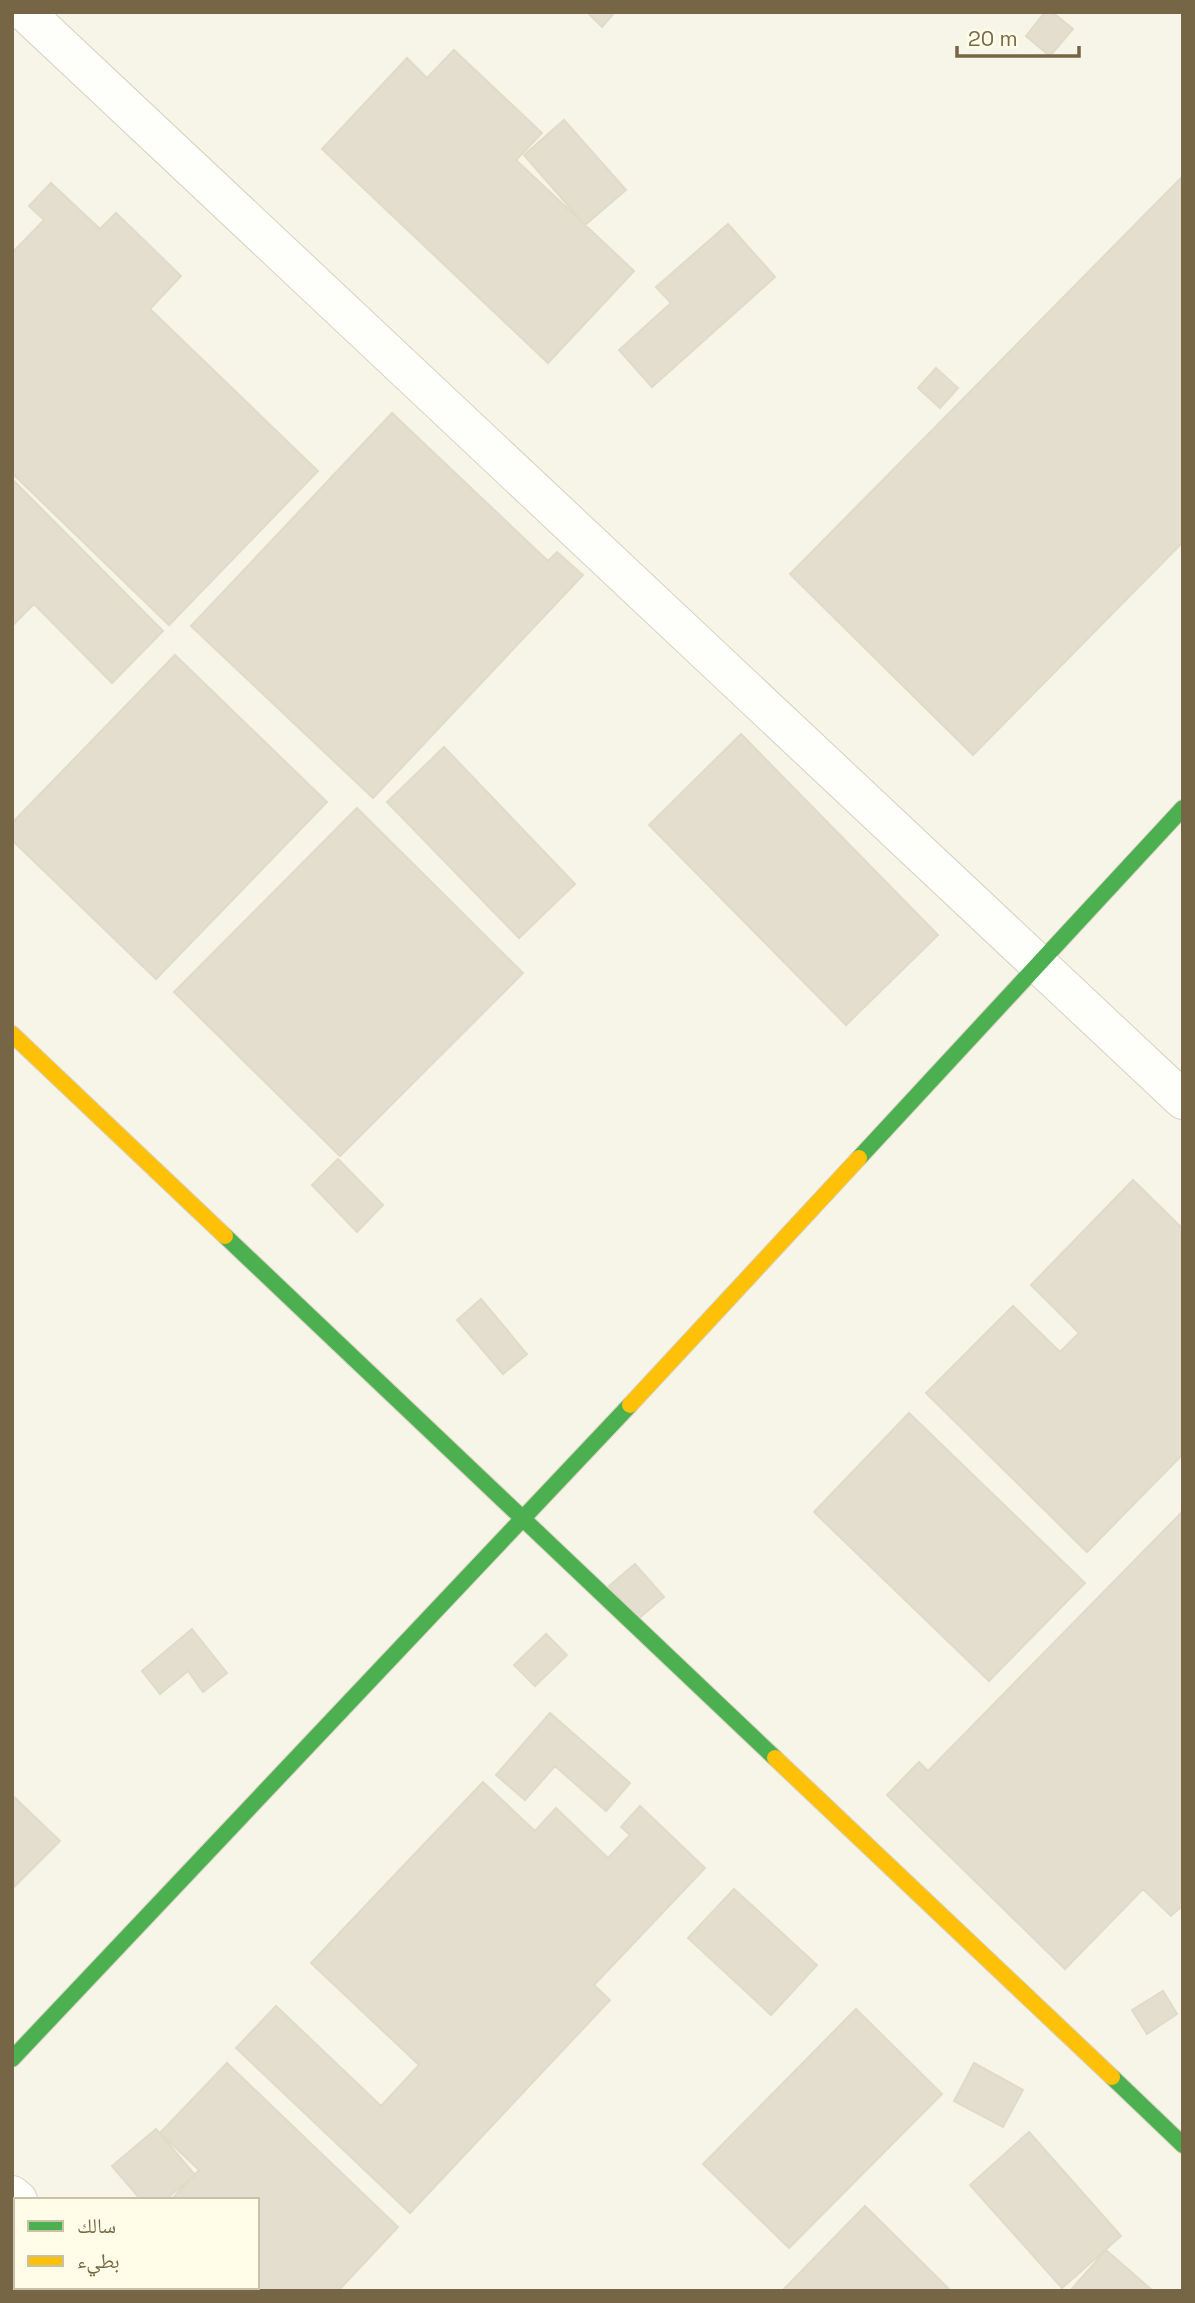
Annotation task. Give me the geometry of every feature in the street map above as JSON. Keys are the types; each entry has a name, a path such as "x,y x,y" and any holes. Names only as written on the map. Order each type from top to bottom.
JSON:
{"street":[{"path":"25,12 1183,1100"},
{"path":"12,2059 524,1520 1183,808"},
{"path":"12,1034 1183,2145"}],"building":[{"path":"587,12 615,12 602,27"},
{"path":"1045,12 1052,12 1073,29 1050,56 1026,36"},
{"path":"454,50 542,133 516,160 634,271 548,363 322,149 407,58 427,78"},
{"path":"564,120 626,190 585,225 524,155"},
{"path":"1183,176 1183,542 973,755 790,574"},
{"path":"51,183 100,229 116,213 181,276 150,309 318,471 169,625 12,473 12,253 44,220 29,206"},
{"path":"728,224 775,277 652,387 619,350 671,303 656,287"},
{"path":"936,368 958,388 940,408 918,388"},
{"path":"392,413 548,561 557,552 583,575 373,798 191,626"},
{"path":"12,479 163,631 112,683 34,604 12,626"},
{"path":"175,655 327,802 156,979 12,840 12,823"},
{"path":"741,734 938,935 846,1025 649,825"},
{"path":"444,747 575,884 519,938 387,802"},
{"path":"357,808 523,973 340,1156 174,992"},
{"path":"338,1159 383,1205 357,1232 312,1185"},
{"path":"1133,1180 1183,1229 1183,1454 1087,1552 926,1393 1013,1306 1060,1352 1079,1333 1031,1285"},
{"path":"481,1299 527,1354 503,1374 457,1320"},
{"path":"909,1413 1085,1583 989,1681 814,1512"},
{"path":"1183,1511 1183,1905 1171,1916 1143,1889 1065,1969 887,1795 919,1762 928,1771"},
{"path":"635,1564 664,1597 638,1619 609,1586"},
{"path":"192,1629 227,1673 203,1692 188,1671 160,1694 142,1671"},
{"path":"546,1634 567,1655 535,1686 514,1665"},
{"path":"550,1713 630,1783 606,1811 555,1766 525,1800 496,1775"},
{"path":"483,1782 535,1831 556,1808 608,1858 630,1835 621,1827 640,1806 705,1868 594,1985 610,2000 410,2213 236,2048 276,2006 381,2106 419,2065 311,1963"},
{"path":"12,1795 60,1841 12,1889"},
{"path":"734,1889 817,1965 771,2015 688,1938"},
{"path":"1163,1991 1177,2014 1147,2034 1132,2010"},
{"path":"856,2009 942,2094 789,2248 703,2164"},
{"path":"227,2063 398,2227 338,2291 247,2291 245,2289 259,2289 259,2198 173,2198 199,2170 160,2133"},
{"path":"974,2063 1023,2090 1003,2127 954,2101"},
{"path":"156,2129 195,2175 167,2198 139,2198 112,2166"},
{"path":"1029,2132 1121,2236 1062,2288 970,2185"},
{"path":"865,2206 951,2291 782,2291"},
{"path":"1106,2250 1153,2291 1070,2291"}],"traffic: fast":[{"path":"859,1158 1183,808"},
{"path":"225,1236 775,1758"},
{"path":"12,2059 630,1405"},
{"path":"1112,2077 1183,2145"}],"traffic: slow":[{"path":"12,1034 225,1236"},
{"path":"630,1405 859,1158"},
{"path":"775,1758 1112,2077"}]}
